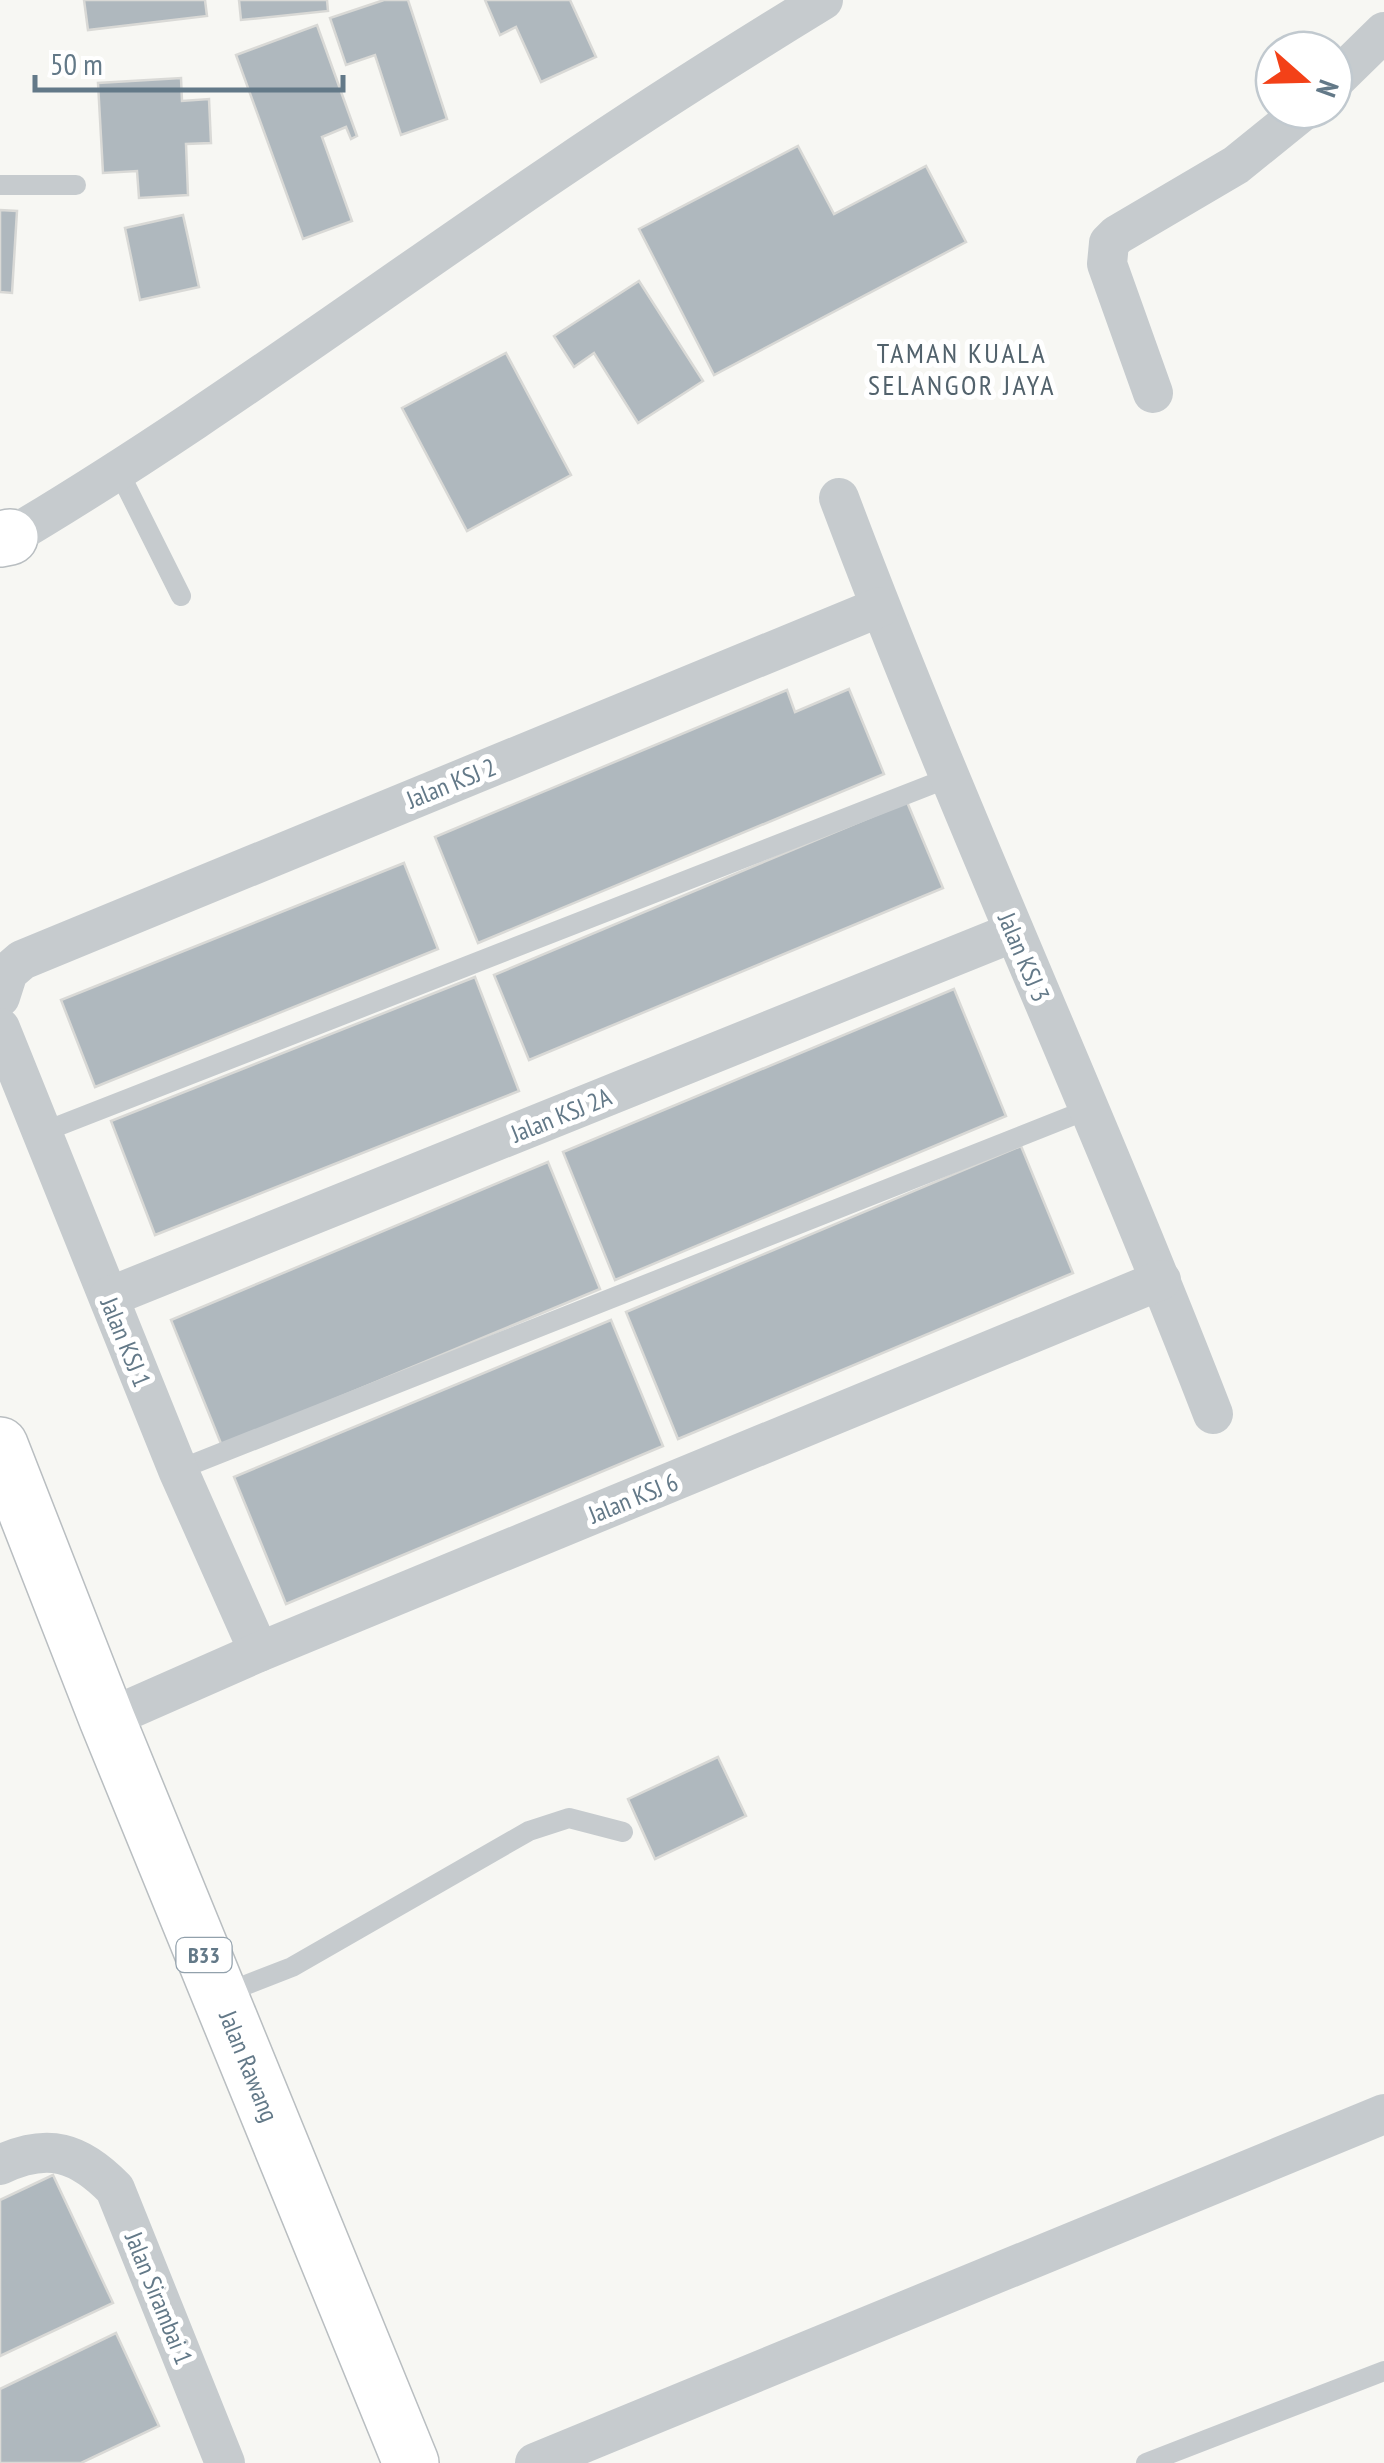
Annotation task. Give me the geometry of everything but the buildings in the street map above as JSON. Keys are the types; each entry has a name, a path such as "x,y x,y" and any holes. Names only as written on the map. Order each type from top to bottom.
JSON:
{"main road":[{"name":"Jalan Rawang","path":"0,1445 107,1719 411,2463"}],"street":[{"path":"2,542 118,470 555,172 824,0"},
{"path":"1354,61 1384,32"},
{"path":"1153,394 1107,264 1109,243 1236,165 1279,130"},
{"name":"Jalan KSJ 3","path":"839,498 948,778 1161,1280 1212,1414"},
{"name":"Jalan KSJ 2","path":"0,997 8,972 22,960 880,607"},
{"name":"Jalan KSJ 2A","path":"108,1297 1014,932"},
{"name":"Jalan KSJ 1","path":"0,1028 178,1470 259,1652"},
{"name":"Jalan KSJ 6","path":"107,1719 259,1652 1161,1280"},
{"path":"534,2463 1384,2114"},
{"name":"Jalan Sirambai 1","path":"0,2166 42,2150 93,2167 115,2189 215,2460"}],"lane":[{"path":"0,185 76,185"},
{"path":"118,470 181,596"},
{"path":"43,1132 948,778"},
{"path":"178,1470 1088,1109"},
{"path":"220,1995 292,1967 529,1832 569,1818 623,1832"},
{"path":"1146,2463 1384,2371"}],"district":[{"name":"TAMAN KUALA SELANGOR JAYA","path":"962,369"}]}
